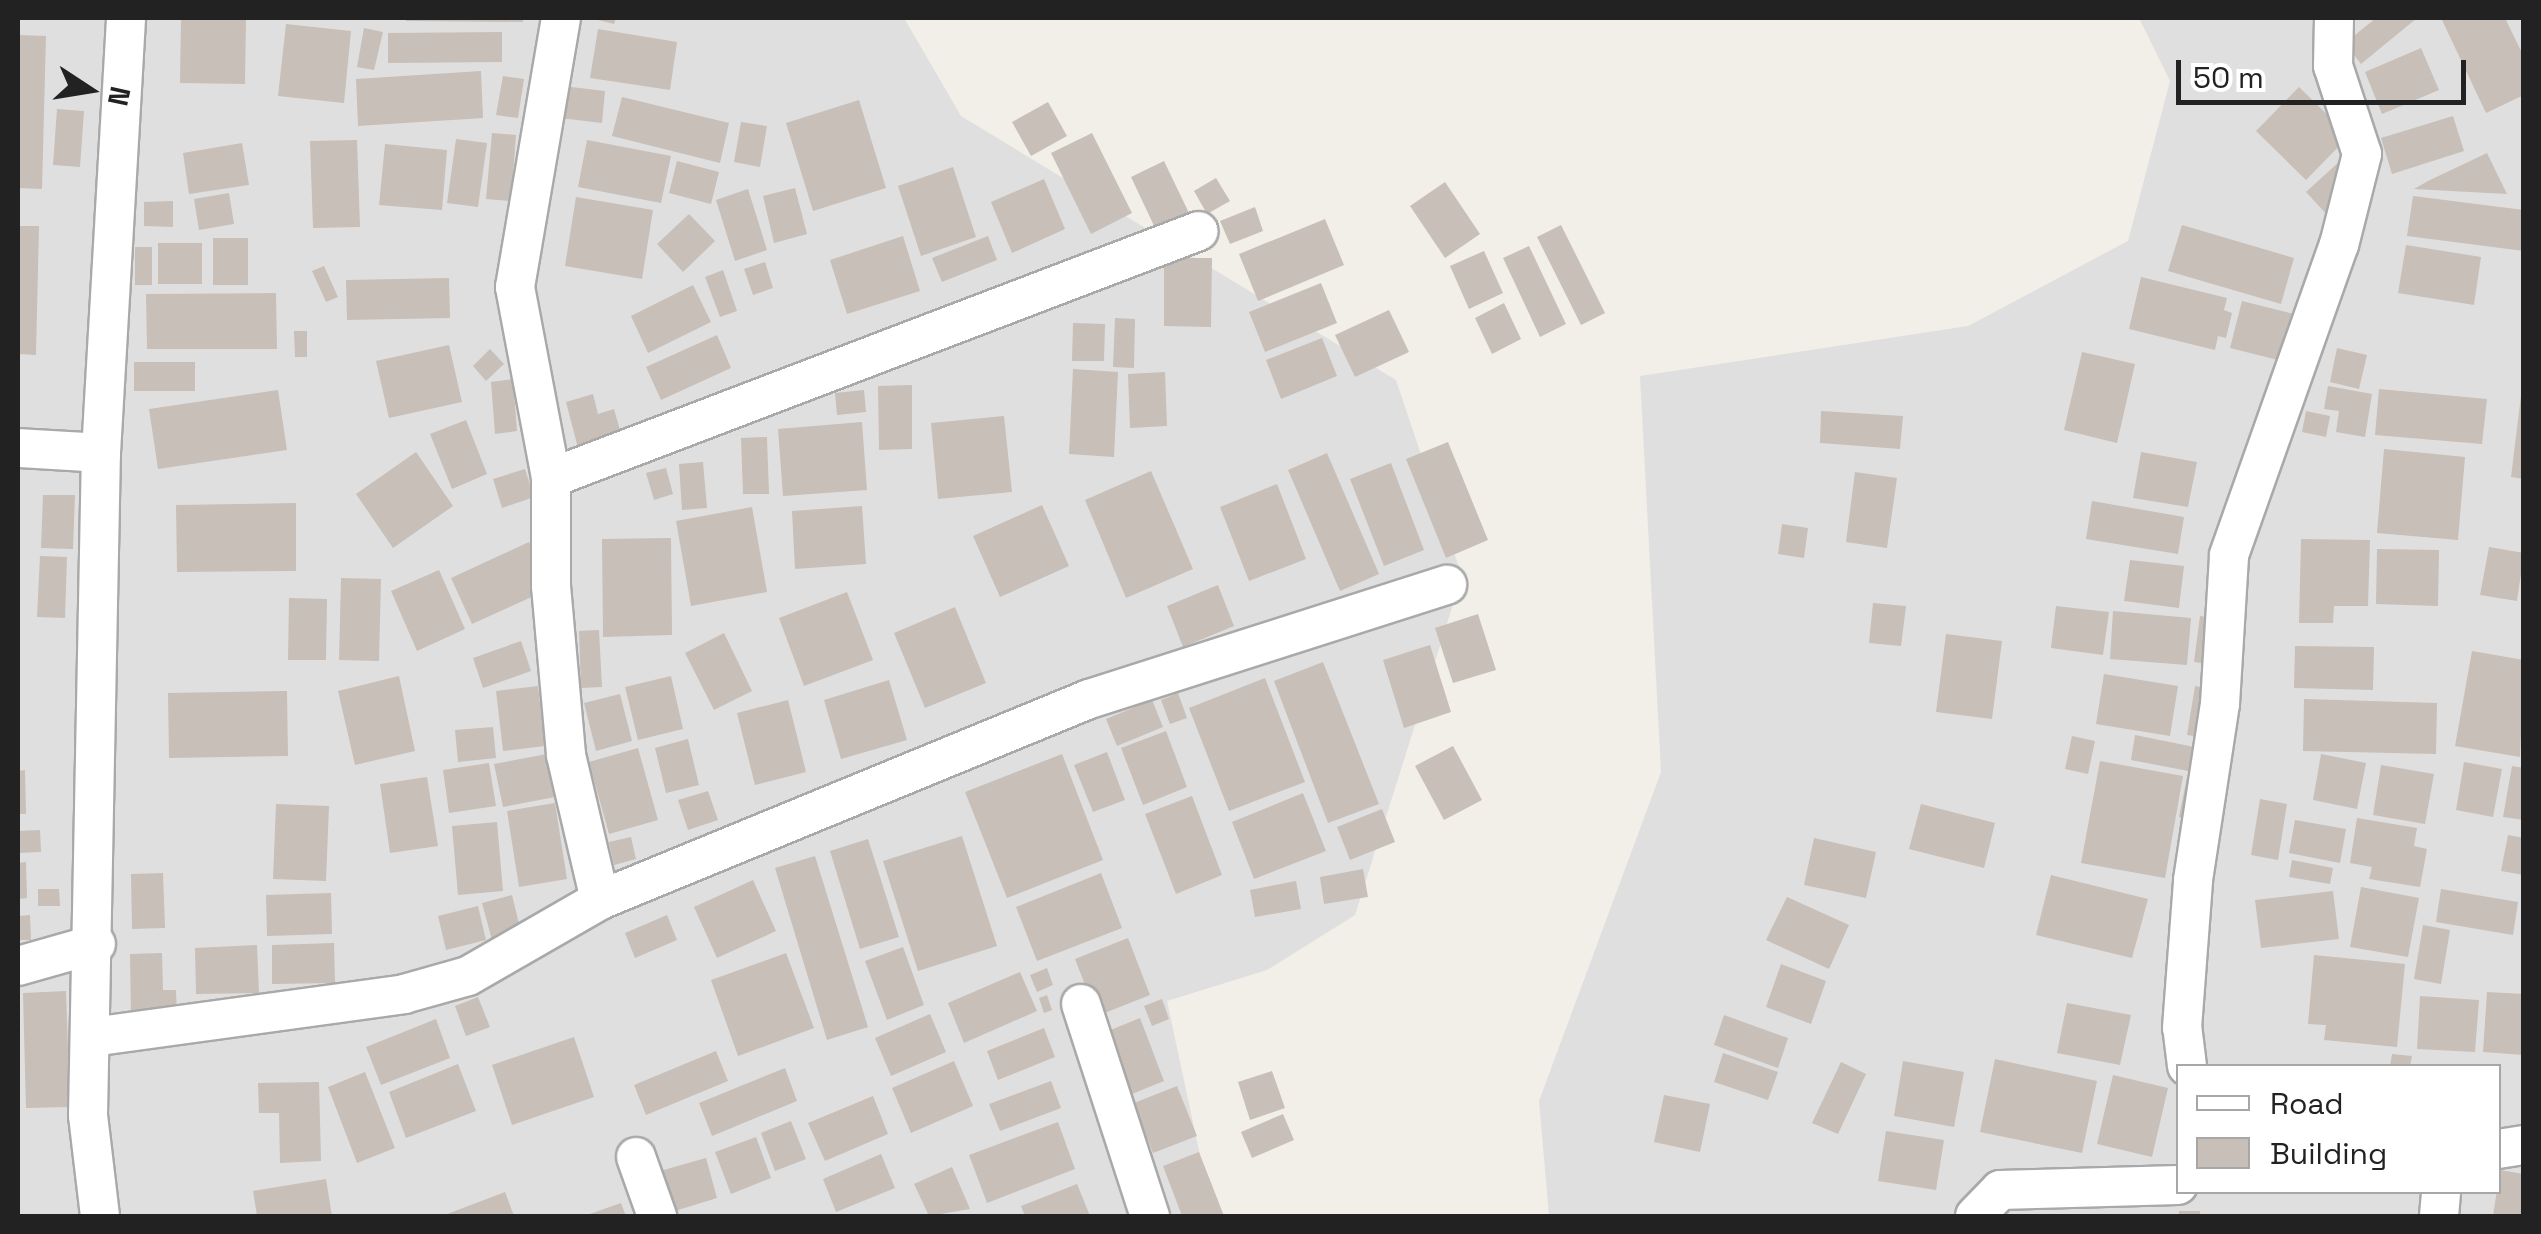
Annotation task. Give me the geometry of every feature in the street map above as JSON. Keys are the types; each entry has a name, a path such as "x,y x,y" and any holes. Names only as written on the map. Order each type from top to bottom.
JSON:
{"street":[{"path":"100,1216 88,1115 96,944 101,453 126,18"},
{"path":"562,18 515,287 551,478 550,586 566,755 600,900"},
{"path":"2187,1064 2182,1028 2194,880 2220,704 2229,556 2339,246 2362,154 2333,66 2334,18"},
{"path":"551,478 1199,230"},
{"path":"18,448 101,453"},
{"path":"92,1037 404,994 468,976 600,900 1090,699 1447,585"},
{"path":"18,966 96,944"},
{"path":"1081,1004 1150,1216"},
{"path":"636,1157 656,1216"},
{"path":"1975,1216 2000,1190 2176,1185"}],"shaded area":[{"path":"18,18 904,18 961,116 1396,380 1462,576 1355,915 1267,970 1167,1001 1213,1216 18,1216"},
{"path":"2139,18 2523,18 2523,1216 1549,1216 1539,1101 1661,772 1640,376 1968,326 2128,241 2170,81"}],"building":[{"path":"181,18 246,18 245,84 180,83"},
{"path":"523,18 523,22 406,21"},
{"path":"590,18 616,18 614,24"},
{"path":"2376,18 2417,18 2361,64 2345,43"},
{"path":"2441,18 2505,18 2524,57 2524,95 2486,113"},
{"path":"286,24 351,31 344,103 278,96"},
{"path":"364,28 383,32 374,70 357,67"},
{"path":"598,29 677,42 670,90 590,78"},
{"path":"502,32 502,62 388,63 388,33"},
{"path":"18,35 46,36 42,189 18,188"},
{"path":"2421,48 2439,90 2382,114 2365,72"},
{"path":"481,71 483,118 358,126 356,79"},
{"path":"503,76 524,79 518,118 496,115"},
{"path":"563,86 605,91 602,123 560,118"},
{"path":"2299,87 2349,136 2306,180 2256,131"},
{"path":"622,97 729,123 720,163 612,136"},
{"path":"859,100 886,188 813,211 786,123"},
{"path":"1048,102 1067,136 1031,156 1012,122"},
{"path":"57,109 84,111 80,167 53,165"},
{"path":"2453,116 2464,151 2392,174 2381,138"},
{"path":"741,122 767,126 760,167 734,162"},
{"path":"492,133 516,135 511,201 486,199"},
{"path":"1092,133 1132,213 1091,234 1051,153"},
{"path":"456,139 487,143 478,207 447,203"},
{"path":"357,140 360,227 313,228 310,141"},
{"path":"587,140 671,156 661,203 578,187"},
{"path":"242,143 249,185 189,194 183,153"},
{"path":"385,144 447,150 442,210 379,205"},
{"path":"2487,153 2507,194 2414,189 2428,181"},
{"path":"2341,160 2330,218 2306,192"},
{"path":"677,161 719,172 711,204 669,193"},
{"path":"1164,161 1189,213 1156,230 1131,177"},
{"path":"953,167 976,237 921,256 898,186"},
{"path":"1216,178 1230,201 1207,214 1194,191"},
{"path":"1044,179 1065,229 1012,253 991,202"},
{"path":"1445,182 1480,234 1445,258 1410,206"},
{"path":"795,188 807,234 774,243 763,196"},
{"path":"748,189 767,250 735,261 716,200"},
{"path":"229,193 234,224 199,230 194,199"},
{"path":"2413,196 2524,210 2524,251 2407,236"},
{"path":"576,197 653,210 642,279 565,266"},
{"path":"173,201 173,227 144,226 144,202"},
{"path":"1255,207 1263,231 1230,244 1220,221"},
{"path":"689,214 715,241 683,272 657,244"},
{"path":"1325,219 1344,265 1258,301 1239,254"},
{"path":"1561,225 1605,313 1581,325 1537,237"},
{"path":"2182,225 2294,258 2281,304 2168,271"},
{"path":"18,226 39,226 36,355 18,354"},
{"path":"903,236 920,291 847,314 830,260"},
{"path":"988,236 997,260 942,282 932,258"},
{"path":"213,238 248,238 248,285 213,285"},
{"path":"158,243 202,243 202,284 158,284"},
{"path":"2406,245 2481,257 2474,305 2398,293"},
{"path":"1529,246 1566,324 1540,337 1503,258"},
{"path":"135,247 152,247 152,285 135,285"},
{"path":"1484,251 1503,293 1469,309 1450,266"},
{"path":"1164,258 1212,258 1211,327 1164,326"},
{"path":"765,262 773,288 753,295 744,269"},
{"path":"324,266 338,297 326,302 312,271"},
{"path":"723,270 737,311 720,317 705,277"},
{"path":"2141,277 2227,298 2224,310 2232,313 2226,338 2218,336 2215,350 2129,329"},
{"path":"449,278 450,318 347,320 346,280"},
{"path":"1321,283 1337,323 1265,352 1249,312"},
{"path":"693,285 711,322 648,353 631,316"},
{"path":"276,293 277,349 147,349 146,294"},
{"path":"2242,301 2298,315 2286,362 2230,348"},
{"path":"1504,303 1521,339 1492,354 1475,318"},
{"path":"1389,310 1409,352 1355,377 1335,335"},
{"path":"1115,318 1135,319 1134,368 1113,367"},
{"path":"1073,323 1105,324 1104,361 1072,361"},
{"path":"294,331 307,331 307,357 295,357"},
{"path":"717,335 731,368 661,400 646,367"},
{"path":"1322,338 1337,376 1281,399 1266,360"},
{"path":"449,345 462,402 389,418 376,361"},
{"path":"2337,348 2367,355 2359,389 2330,382"},
{"path":"490,349 504,364 486,381 473,366"},
{"path":"2082,352 2135,364 2117,443 2064,430"},
{"path":"134,362 195,362 195,391 134,391"},
{"path":"1073,369 1118,372 1114,457 1069,454"},
{"path":"1165,372 1167,426 1130,428 1128,374"},
{"path":"513,379 517,431 495,434 491,382"},
{"path":"912,385 912,449 879,450 878,386"},
{"path":"2328,386 2372,394 2365,437 2336,432 2339,411 2324,409"},
{"path":"2379,389 2487,399 2482,444 2375,435"},
{"path":"278,390 287,450 158,469 149,409"},
{"path":"864,390 866,412 837,415 835,393"},
{"path":"593,394 598,414 614,409 622,437 578,448 566,402"},
{"path":"2524,396 2524,479 2511,477"},
{"path":"1821,411 1903,416 1900,449 1820,443"},
{"path":"2306,411 2330,416 2326,437 2302,432"},
{"path":"1004,416 1012,492 938,499 931,423"},
{"path":"466,420 487,474 452,489 430,434"},
{"path":"862,422 867,490 783,496 778,429"},
{"path":"767,437 769,494 743,494 741,438"},
{"path":"1448,442 1488,540 1446,558 1406,459"},
{"path":"2384,449 2465,457 2458,540 2377,533"},
{"path":"416,452 453,506 393,548 356,494"},
{"path":"2141,452 2197,462 2188,507 2133,498"},
{"path":"1327,453 1379,574 1340,591 1288,470"},
{"path":"703,462 707,508 682,510 679,464"},
{"path":"1391,463 1424,550 1384,566 1350,479"},
{"path":"666,468 673,494 654,500 646,473"},
{"path":"525,469 534,497 502,508 493,479"},
{"path":"1151,471 1193,569 1126,598 1085,500"},
{"path":"1855,472 1897,478 1887,548 1846,542"},
{"path":"1277,484 1306,559 1249,581 1220,507"},
{"path":"43,495 75,495 73,549 41,548"},
{"path":"2092,501 2184,517 2178,554 2086,539"},
{"path":"296,503 296,571 177,572 176,505"},
{"path":"1042,505 1069,566 1000,597 973,536"},
{"path":"862,506 866,564 795,569 792,511"},
{"path":"752,507 767,592 691,606 676,521"},
{"path":"1782,524 1808,528 1804,558 1778,554"},
{"path":"671,538 672,635 603,637 602,539"},
{"path":"2301,539 2370,540 2368,606 2334,606 2333,623 2299,623"},
{"path":"529,542 549,589 472,624 451,578"},
{"path":"2489,547 2524,553 2517,601 2480,595"},
{"path":"2377,549 2439,550 2438,606 2376,604"},
{"path":"40,556 67,557 65,618 37,617"},
{"path":"2130,560 2184,566 2179,608 2124,601"},
{"path":"439,570 465,629 417,651 391,591"},
{"path":"341,578 381,579 379,661 339,660"},
{"path":"1218,585 1234,626 1183,647 1167,606"},
{"path":"847,592 873,660 804,686 779,618"},
{"path":"289,598 327,599 326,660 288,660"},
{"path":"1873,603 1906,606 1901,646 1869,643"},
{"path":"2056,606 2109,612 2103,655 2051,648"},
{"path":"955,607 986,683 925,708 894,633"},
{"path":"2113,611 2191,618 2187,665 2110,659"},
{"path":"1478,614 1496,670 1453,683 1435,628"},
{"path":"2200,616 2222,619 2216,665 2194,662"},
{"path":"599,630 602,687 581,688 579,631"},
{"path":"724,633 752,691 714,710 685,653"},
{"path":"1946,634 2002,641 1992,719 1936,712"},
{"path":"521,641 531,671 483,688 473,658"},
{"path":"1430,645 1451,712 1404,728 1383,660"},
{"path":"2295,646 2374,647 2373,690 2294,688"},
{"path":"2472,651 2524,660 2520,757 2455,746"},
{"path":"1323,662 1379,804 1328,823 1274,681"},
{"path":"2104,674 2178,686 2170,736 2096,724"},
{"path":"399,676 415,751 355,765 338,691"},
{"path":"671,676 683,729 638,740 625,687"},
{"path":"1265,678 1305,782 1229,811 1189,708"},
{"path":"889,680 907,740 841,759 824,700"},
{"path":"538,686 545,746 503,751 496,691"},
{"path":"2195,686 2216,690 2207,738 2187,735"},
{"path":"287,691 288,756 169,758 168,693"},
{"path":"1178,693 1187,718 1170,724 1161,700"},
{"path":"620,694 632,741 596,751 584,703"},
{"path":"2304,699 2437,703 2436,754 2303,751"},
{"path":"788,700 806,772 755,785 737,713"},
{"path":"1152,700 1163,727 1117,746 1106,719"},
{"path":"493,727 496,758 458,762 455,730"},
{"path":"1166,731 1187,787 1143,805 1121,748"},
{"path":"2135,735 2204,749 2199,773 2131,760"},
{"path":"2072,736 2095,741 2088,774 2065,769"},
{"path":"688,739 699,785 666,793 655,748"},
{"path":"1453,746 1482,800 1444,820 1415,766"},
{"path":"638,748 658,820 609,834 589,762"},
{"path":"1107,752 1125,800 1093,812 1074,765"},
{"path":"547,754 555,797 503,807 494,764"},
{"path":"1062,754 1103,860 1007,898 965,792"},
{"path":"2321,754 2366,763 2357,809 2313,800"},
{"path":"2100,761 2183,776 2165,878 2081,863"},
{"path":"2464,762 2502,769 2493,817 2456,810"},
{"path":"489,763 496,806 449,813 443,770"},
{"path":"2381,765 2434,774 2425,824 2373,815"},
{"path":"2512,766 2524,768 2524,820 2503,817"},
{"path":"25,770 26,814 18,814 18,771"},
{"path":"427,777 438,846 390,853 380,784"},
{"path":"2187,777 2204,779 2196,821 2179,817"},
{"path":"708,791 718,820 688,830 678,800"},
{"path":"1303,793 1326,851 1254,879 1232,822"},
{"path":"1192,796 1222,875 1176,894 1145,814"},
{"path":"2260,799 2287,804 2278,860 2251,855"},
{"path":"555,803 567,879 519,887 507,811"},
{"path":"276,804 329,806 326,881 273,879"},
{"path":"1921,804 1995,823 1984,868 1909,849"},
{"path":"1382,809 1395,842 1350,860 1337,827"},
{"path":"2357,818 2417,828 2414,846 2427,849 2420,887 2369,879 2372,867 2350,863"},
{"path":"2295,820 2346,829 2340,863 2289,853"},
{"path":"497,822 503,891 458,895 452,826"},
{"path":"40,830 41,852 18,853 18,831"},
{"path":"2508,835 2524,838 2524,875 2501,871"},
{"path":"962,836 997,946 918,971 883,861"},
{"path":"631,837 636,859 614,865 609,842"},
{"path":"1814,838 1876,852 1866,898 1804,885"},
{"path":"868,839 899,937 860,949 830,851"},
{"path":"815,856 868,1027 827,1040 775,868"},
{"path":"2292,860 2333,868 2330,884 2289,877"},
{"path":"26,862 27,898 18,899 18,863"},
{"path":"1363,869 1368,897 1324,904 1320,877"},
{"path":"163,873 165,928 132,929 131,874"},
{"path":"1101,873 1122,928 1037,961 1016,907"},
{"path":"2051,875 2148,899 2132,958 2036,935"},
{"path":"753,880 776,931 717,958 694,907"},
{"path":"1296,881 1301,909 1255,917 1250,890"},
{"path":"2361,887 2419,898 2408,957 2350,947"},
{"path":"38,889 59,889 60,906 38,906"},
{"path":"2441,889 2518,902 2513,935 2436,922"},
{"path":"2333,891 2339,939 2261,948 2255,900"},
{"path":"331,893 332,934 267,936 266,895"},
{"path":"512,895 521,932 492,940 482,903"},
{"path":"1787,897 1849,925 1829,969 1766,940"},
{"path":"478,906 486,940 446,950 438,916"},
{"path":"30,915 31,940 18,940 18,916"},
{"path":"667,915 677,940 635,958 625,933"},
{"path":"2423,925 2450,930 2441,984 2414,979"},
{"path":"1128,938 1150,995 1097,1016 1075,959"},
{"path":"334,943 335,983 272,984 272,945"},
{"path":"257,945 259,993 196,994 195,948"},
{"path":"903,947 924,1005 887,1020 865,961"},
{"path":"162,953 163,990 176,990 177,1015 131,1017 130,954"},
{"path":"786,953 814,1028 738,1056 711,980"},
{"path":"2314,955 2405,964 2397,1047 2324,1040 2326,1025 2308,1024"},
{"path":"1781,964 1826,981 1811,1024 1766,1007"},
{"path":"1047,968 1053,985 1037,992 1030,975"},
{"path":"1020,972 1037,1011 964,1043 948,1003"},
{"path":"66,991 70,1107 26,1108 23,993"},
{"path":"2487,992 2524,994 2524,1055 2483,1052"},
{"path":"1047,995 1052,1010 1044,1013 1039,998"},
{"path":"2420,996 2479,1000 2475,1052 2417,1049"},
{"path":"478,997 490,1027 466,1036 455,1006"},
{"path":"1162,999 1169,1019 1152,1026 1144,1006"},
{"path":"2067,1003 2131,1015 2120,1065 2057,1053"},
{"path":"930,1014 946,1052 891,1076 875,1038"},
{"path":"1724,1015 1788,1038 1778,1068 1714,1045"},
{"path":"1140,1018 1164,1081 1132,1094 1108,1031"},
{"path":"436,1019 450,1058 381,1085 366,1047"},
{"path":"1044,1028 1055,1057 998,1080 987,1051"},
{"path":"574,1037 594,1097 512,1125 492,1065"},
{"path":"716,1051 728,1081 646,1115 634,1085"},
{"path":"1723,1053 1778,1072 1768,1100 1714,1082"},
{"path":"2392,1054 2412,1056 2410,1064 2390,1064"},
{"path":"1995,1059 2097,1081 2082,1153 1980,1132"},
{"path":"954,1061 973,1106 911,1133 892,1088"},
{"path":"1903,1061 1964,1072 1954,1127 1894,1116"},
{"path":"1841,1062 1866,1074 1838,1134 1812,1123"},
{"path":"458,1064 476,1111 406,1138 389,1092"},
{"path":"785,1068 797,1101 712,1136 699,1103"},
{"path":"1272,1071 1285,1108 1250,1120 1238,1082"},
{"path":"365,1072 395,1148 357,1163 328,1087"},
{"path":"2113,1075 2168,1088 2152,1157 2097,1144"},
{"path":"1051,1081 1061,1108 1000,1131 989,1104"},
{"path":"319,1082 321,1161 280,1163 279,1113 259,1113 258,1083"},
{"path":"1177,1086 1197,1136 1153,1153 1134,1103"},
{"path":"1664,1095 1710,1104 1700,1152 1654,1142"},
{"path":"873,1096 888,1134 825,1161 808,1123"},
{"path":"1283,1114 1294,1140 1252,1158 1241,1132"},
{"path":"791,1121 806,1159 775,1171 761,1133"},
{"path":"1058,1122 1075,1169 987,1203 969,1155"},
{"path":"1886,1131 1944,1140 1936,1190 1878,1181"},
{"path":"756,1137 771,1178 731,1194 715,1152"},
{"path":"1199,1152 1224,1216 1182,1216 1163,1166"},
{"path":"881,1154 895,1188 836,1212 823,1179"},
{"path":"706,1158 717,1198 665,1214 653,1173"},
{"path":"952,1167 970,1209 929,1216 914,1184"},
{"path":"2501,1170 2524,1174 2524,1216 2493,1216 2496,1194 2501,1194"},
{"path":"326,1179 332,1216 257,1216 253,1191"},
{"path":"1077,1184 1090,1216 1025,1216 1021,1206"},
{"path":"505,1192 514,1216 442,1216"},
{"path":"621,1203 626,1216 584,1216"},
{"path":"2179,1211 2200,1211 2200,1216 2179,1216"}]}
